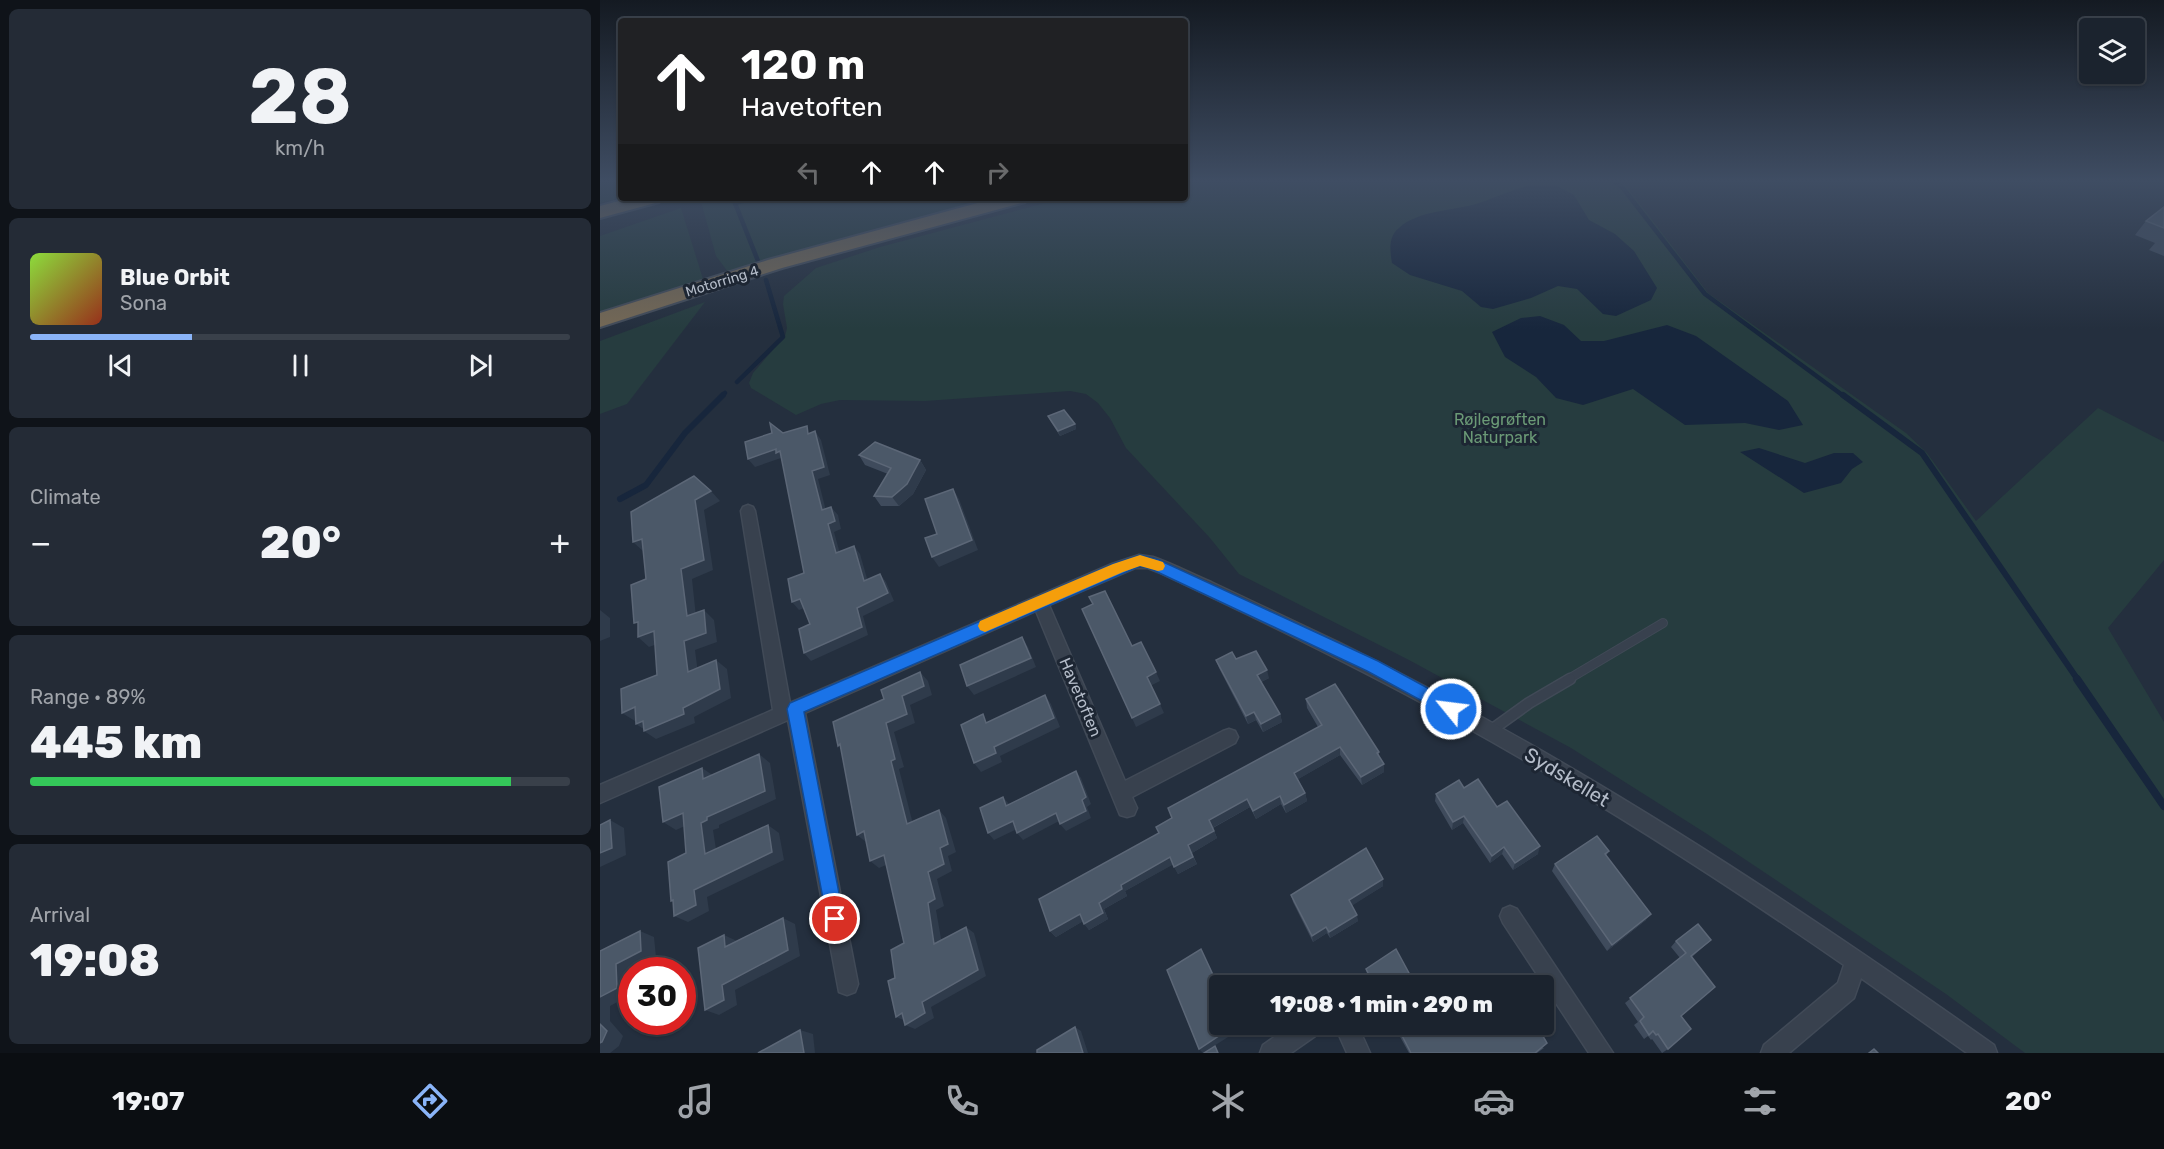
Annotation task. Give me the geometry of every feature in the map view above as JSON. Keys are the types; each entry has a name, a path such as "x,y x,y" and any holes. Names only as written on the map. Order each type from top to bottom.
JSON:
{"highway":[{"name":"Motorring 4","path":"600,320 775,264 900,230"}],"street":[{"path":"748,511 847,984"},
{"name":"Sydskellet","path":"1040,602 1118,568 1140,561 1154,564 1373,666 1490,731 1681,846 1856,961 1986,1053"},
{"path":"600,794 1040,602"},
{"name":"Havetoften","path":"1040,602 1125,800 1228,737"},
{"path":"1510,916 1602,1053"},
{"path":"1772,1053 1846,990 1856,961"},
{"path":"1270,1053 1296,1035"},
{"path":"1350,1035 1359,1053"}],"lane":[{"path":"1490,731 1529,703 1663,623"}],"green space":[{"path":"617,230 688,230 703,279 600,312 600,236"},
{"path":"709,230 871,230 728,272 716,256"},
{"name":"Røjlegrøften Naturpark","path":"943,230 1660,230 1708,293 1906,433 1927,453 1976,521 2098,408 2164,442 2164,560 2108,628 2164,722 2164,1053 2025,1053 1946,994 1707,834 1571,748 1409,660 1239,574 1210,538 1126,448 1110,418 1098,403 1086,394 1070,391 925,401 840,400 821,404 796,415 751,388 749,383 753,373 785,336 787,328 784,296 816,268 880,247"},
{"path":"705,302 627,404 600,414 600,341"}],"water":[{"path":"1397,230 1608,230 1634,251 1657,288 1651,300 1616,316 1603,314 1577,289 1558,286 1531,298 1493,309 1481,307 1462,291 1410,275 1392,263 1390,249"},
{"path":"1540,316 1564,325 1581,341 1604,341 1667,325 1696,336 1788,401 1803,425 1779,430 1745,423 1685,425 1633,389 1583,405 1556,398 1536,377 1505,357 1492,332 1521,318"},
{"path":"1759,448 1805,463 1834,453 1853,453 1863,462 1852,469 1841,483 1804,493 1740,452"}],"building":[{"path":"1064,410 1075,424 1058,431 1048,416"},
{"path":"770,423 783,433 807,426 808,434 815,431 824,467 812,471 822,510 831,507 835,521 828,524 836,553 854,546 864,581 880,574 888,593 857,608 862,627 804,653 799,629 810,624 800,599 792,602 788,579 804,573 780,451 776,453 776,449 748,459 745,442 772,433"},
{"path":"875,442 920,460 907,484 892,497 874,496 891,468 859,455"},
{"path":"694,476 711,491 695,500 704,560 681,569 687,616 704,610 706,633 684,641 688,672 716,660 720,689 683,708 684,714 644,731 643,721 636,724 635,707 622,713 621,689 657,675 654,631 638,637 638,622 634,623 631,585 646,579 642,539 633,542 631,512"},
{"path":"953,489 972,540 932,557 925,538 937,534 925,499"},
{"path":"1105,591 1132,646 1141,642 1156,672 1147,677 1160,704 1132,718 1082,609 1093,604 1089,597"},
{"path":"1022,637 1031,658 967,686 960,665"},
{"path":"1256,651 1267,670 1257,675 1280,714 1261,724 1254,712 1246,716 1216,660 1232,652 1236,659"},
{"path":"920,672 924,686 902,696 907,714 886,723 895,759 891,761 907,824 939,810 948,844 940,848 944,864 928,872 935,899 928,903 934,944 966,927 978,970 922,1002 925,1013 905,1025 902,1013 896,1017 888,981 895,978 891,950 904,943 884,855 870,861 864,831 857,835 840,744 838,746 833,722 884,699 881,690"},
{"path":"1335,684 1379,752 1377,753 1384,764 1361,777 1340,747 1294,773 1305,793 1284,805 1280,796 1253,811 1247,799 1209,820 1214,831 1188,845 1193,857 1174,867 1170,857 1121,885 1122,889 1099,903 1103,913 1084,924 1080,914 1050,931 1039,899 1159,833 1156,827 1172,818 1168,808 1322,725 1306,699"},
{"path":"1045,695 1054,718 994,747 996,753 974,763 961,725 983,714 986,723"},
{"path":"759,754 765,791 707,817 707,820 701,823 705,854 768,825 772,852 694,890 696,905 674,916 668,862 686,853 683,813 663,822 659,787 702,768 703,779"},
{"path":"1076,771 1086,797 1082,800 1086,811 1060,824 1056,813 1017,833 1013,821 988,833 980,808 1003,797 1006,806"},
{"path":"1478,779 1497,807 1507,801 1540,846 1515,863 1504,847 1492,856 1464,816 1453,822 1436,794 1459,780 1464,788"},
{"path":"610,820 612,848 600,853 600,825"},
{"path":"1597,836 1609,851 1605,854 1651,914 1612,945 1555,864"},
{"path":"1366,848 1383,879 1349,900 1357,915 1329,932 1326,927 1312,936 1291,895"},
{"path":"783,918 788,950 722,985 724,1000 705,1010 698,948 724,935 725,947"},
{"path":"1698,924 1711,940 1691,956 1715,987 1681,1016 1691,1029 1668,1049 1658,1034 1656,1035 1653,1031 1649,1035 1640,1021 1644,1017 1630,998 1686,953 1676,941"},
{"path":"640,931 641,951 629,957 618,957 617,988 600,997 600,951"},
{"path":"1201,949 1213,975 1209,975 1209,1035 1220,1035 1199,1049 1167,970"},
{"path":"1396,949 1410,975 1369,975 1366,969"},
{"path":"600,1024 607,1031 600,1043"},
{"path":"1075,1027 1083,1053 1037,1053 1037,1050"},
{"path":"800,1030 804,1053 758,1053"},
{"path":"1402,1035 1542,1035 1547,1043 1535,1053 1411,1053"},
{"path":"1215,1046 1218,1053 1204,1053"}],"waterway":[{"path":"746,230 758,261"},
{"path":"1655,230 1705,294 1845,397"},
{"path":"737,382 783,337 766,280"},
{"path":"620,499 646,485 685,433 725,393"},
{"path":"1843,395 1922,453 2078,680"},
{"path":"2077,679 2164,806"}],"slow traffic":[{"path":"985,626 1118,568 1140,561 1158,566"}],"route":[{"path":"835,919 795,709 1118,568 1140,561 1154,564 1373,666 1451,709"}]}
